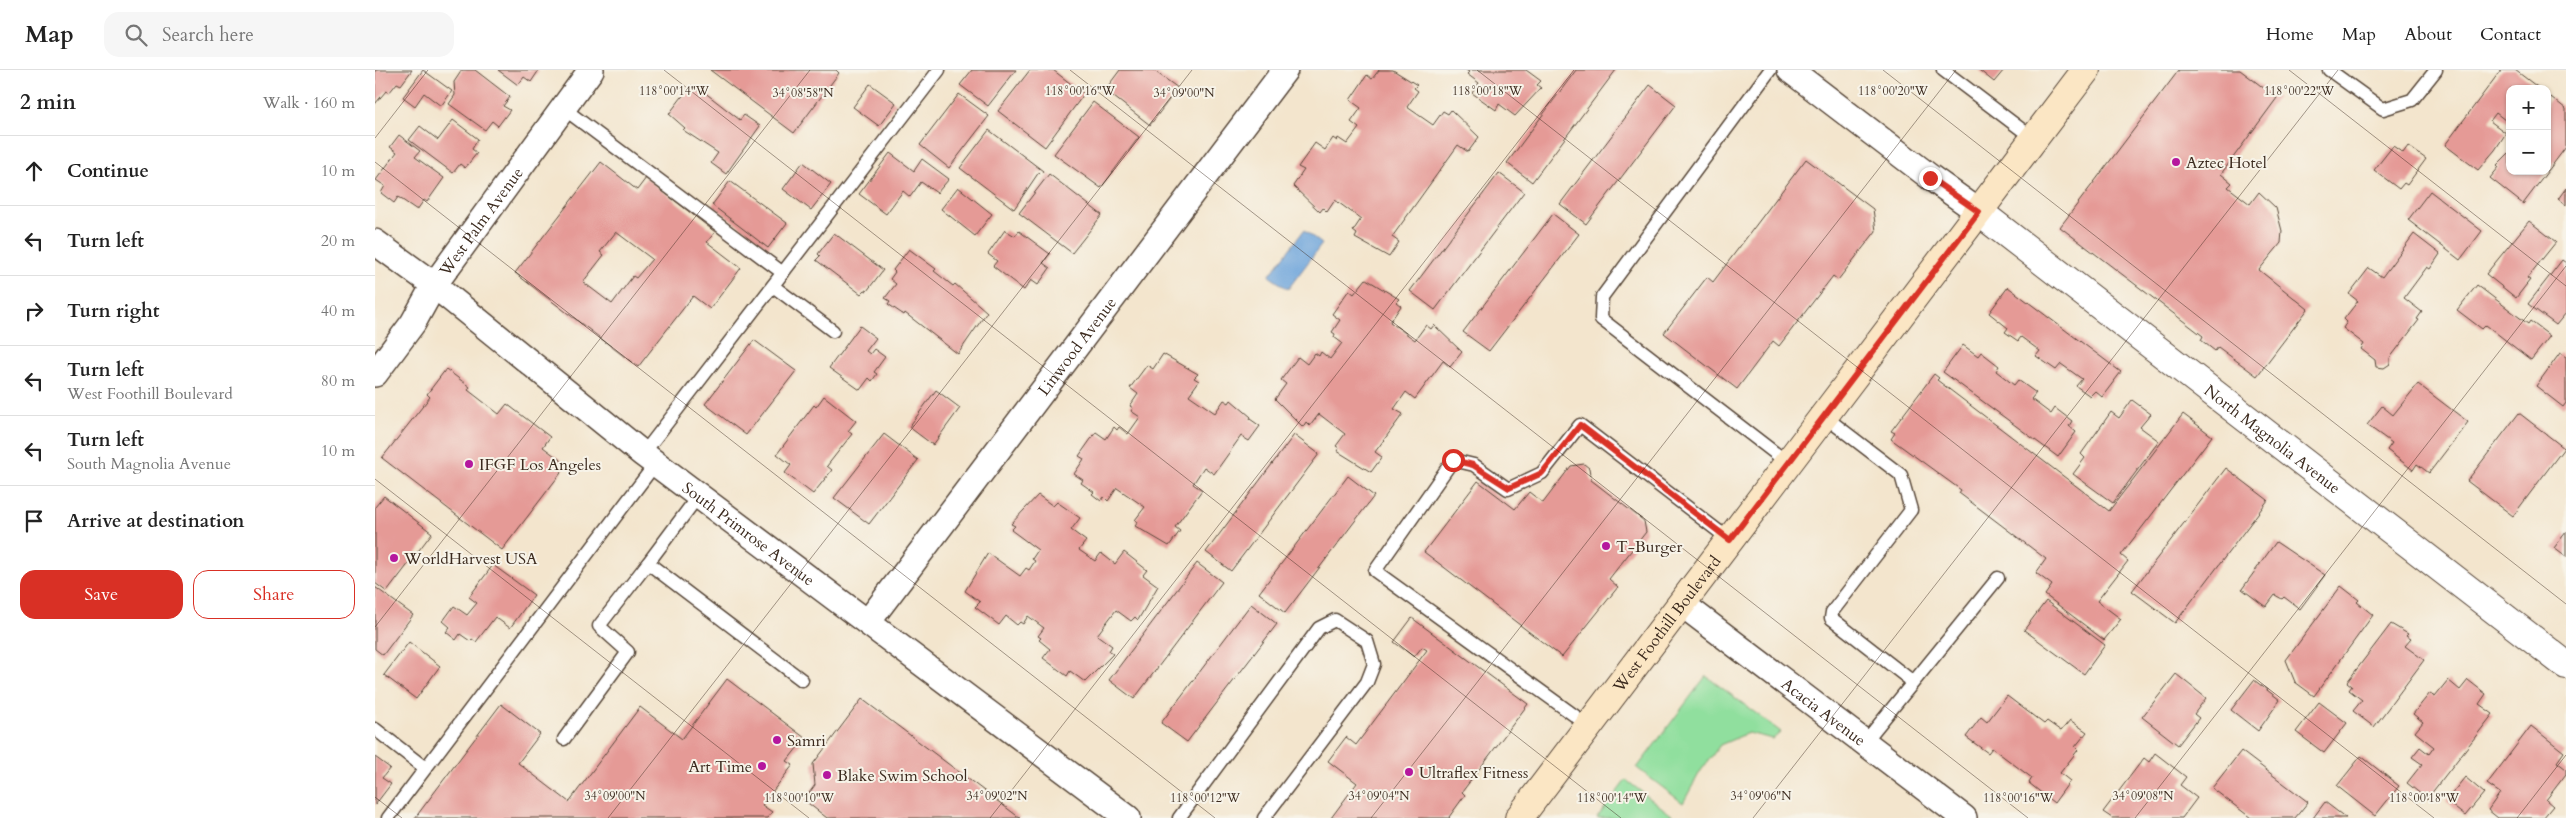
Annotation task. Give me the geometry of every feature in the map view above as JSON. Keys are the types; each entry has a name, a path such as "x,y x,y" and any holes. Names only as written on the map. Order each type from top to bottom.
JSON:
{"main road":[{"name":"West Foothill Boulevard","path":"1519,818 2086,70"}],"street":[{"name":"West Palm Avenue","path":"375,374 413,323 434,285 591,70"},
{"name":"Linwood Avenue","path":"868,622 1285,70"},
{"path":"1786,70 1930,178 1979,212"},
{"name":"North Magnolia Avenue","path":"1979,212 2566,665"},
{"name":"South Primrose Avenue","path":"375,242 434,285 649,458 1128,818"},
{"name":"Acacia Avenue","path":"1682,604 1964,818"}],"lane":[{"path":"388,818 773,286 939,70"},
{"path":"1786,70 1602,296 1601,319 1788,463"},
{"path":"1943,70 2033,139"},
{"path":"2329,70 2383,109 2412,100 2436,70"},
{"path":"563,108 783,273"},
{"path":"773,286 833,331"},
{"path":"1824,416 1901,475 1911,510 1832,612 1831,618 1913,682"},
{"path":"1589,726 1375,570 1453,460 1473,465 1509,488 1542,473 1580,425 1730,540"},
{"path":"564,739 628,652 599,626 699,495"},
{"path":"648,563 802,680"},
{"path":"1863,743 1998,578"},
{"path":"1179,818 1319,628 1335,620 1367,641 1374,664 1367,682 1264,818"},
{"path":"375,729 425,768"}],"green space":[{"path":"1706,676 1781,732 1773,739 1748,733 1720,745 1700,772 1683,803 1637,768"},
{"path":"1626,780 1673,816 1672,818 1597,818"}],"water":[{"path":"1304,230 1322,244 1288,289 1269,276"}],"building":[{"path":"375,70 412,70 401,85 397,83 389,93 386,91 375,104"},
{"path":"423,70 452,91 441,106 424,93 415,106 403,97"},
{"path":"462,70 475,70 510,97 503,106 510,110 498,126 492,121 485,130 449,104 455,95 454,82"},
{"path":"498,70 539,70 531,82 524,77 518,85"},
{"path":"710,70 836,70 839,73 794,133"},
{"path":"972,70 1016,70 988,106 960,85"},
{"path":"1030,70 1053,70 1084,94 1045,147 998,111"},
{"path":"1120,70 1153,70 1178,88 1150,125 1105,90"},
{"path":"1379,70 1393,70 1417,85 1414,88 1418,91 1407,107 1433,125 1443,111 1448,114 1451,110 1479,137 1468,152 1458,145 1392,237 1399,242 1389,257 1355,238 1357,234 1353,231 1361,219 1335,200 1327,212 1323,208 1320,212 1293,186 1304,170 1298,167 1315,143 1325,150 1333,138 1337,141 1338,138 1347,144 1359,128 1351,122 1361,108 1350,100 1367,75 1372,79"},
{"path":"1466,70 1526,70 1541,81 1537,85 1541,88 1515,116 1499,104 1496,110 1472,93 1479,83 1467,74 1469,72"},
{"path":"1576,70 1616,70 1532,182 1507,163"},
{"path":"1979,70 2004,70 1994,82"},
{"path":"2179,70 2240,70 2277,98 2221,174 2232,183 2228,187 2250,204 2259,192 2276,208 2282,231 2281,243 2259,270 2308,309 2257,376 2218,347 2215,351 2201,340 2203,336 2060,227"},
{"path":"2501,70 2515,70 2535,85 2506,85 2506,121 2496,113 2490,121 2506,133 2478,170 2445,145"},
{"path":"870,84 896,103 879,126 853,107"},
{"path":"691,85 698,91 699,88 740,120 744,115 760,126 726,174 711,163 718,153 683,130 685,128 669,114"},
{"path":"1650,85 1676,105 1586,224 1560,204"},
{"path":"959,94 989,116 949,168 920,145"},
{"path":"2551,97 2566,109 2566,147 2551,167"},
{"path":"1093,102 1139,137 1101,188 1054,154"},
{"path":"453,120 478,139 472,149 477,153 465,168 460,164 453,173 409,140 420,126 438,140"},
{"path":"989,130 1043,171 1041,174 1039,172 1014,209 960,168"},
{"path":"399,135 420,151 415,157 444,178 427,202 424,200 417,210 398,197 394,203 381,193 385,186 376,180 397,152 390,147"},
{"path":"2393,146 2403,153 2408,146 2426,159 2407,185 2404,183 2399,189 2374,170"},
{"path":"890,153 914,171 922,159 949,179 937,193 921,182 910,197 903,191 886,214 859,194"},
{"path":"2506,156 2506,175 2545,175 2523,204 2490,178 2499,167 2497,165"},
{"path":"1806,159 1873,209 1876,231 1838,280 1833,276 1779,346 1773,341 1737,389 1664,333 1707,277 1713,282"},
{"path":"601,162 637,190 646,178 715,232 707,242 741,268 710,309 693,296 638,367 515,273","holes":["616,232 652,259 636,278 633,276 612,304 583,282 604,255 600,252"]},
{"path":"803,162 831,184 811,210 783,189"},
{"path":"1499,173 1524,192 1435,310 1410,291"},
{"path":"1049,174 1102,215 1072,253 1019,213"},
{"path":"730,181 787,223 768,248 712,205"},
{"path":"958,187 992,214 975,236 941,209"},
{"path":"2566,188 2566,205 2558,199"},
{"path":"2430,191 2482,231 2460,260 2408,220"},
{"path":"1553,214 1579,234 1489,351 1463,332"},
{"path":"2529,221 2556,242 2527,278 2530,280 2516,298 2486,274"},
{"path":"1005,230 1015,236 1019,231 1050,254 1043,263 1050,268 1038,285 1031,280 1024,290 993,266 997,261 988,254"},
{"path":"834,233 883,270 867,291 865,290 861,294 816,260 820,256 818,254"},
{"path":"2414,234 2440,254 2430,269 2427,267 2404,298 2422,312 2417,319 2419,320 2390,358 2390,364 2384,368 2376,367 2375,360 2361,349 2364,344 2343,328 2347,322 2344,319 2358,301 2349,294 2369,268 2382,277"},
{"path":"909,249 936,269 934,271 953,286 955,284 987,312 958,354 905,313 904,315 888,304 890,301 885,298 896,284 890,279 895,272 893,270"},
{"path":"2562,260 2566,263 2566,313 2556,325 2528,304"},
{"path":"1366,279 1399,299 1396,302 1401,306 1390,322 1415,340 1426,325 1431,329 1434,325 1462,352 1450,367 1443,361 1415,399 1406,392 1394,409 1403,414 1375,452 1382,457 1371,472 1337,451 1339,448 1336,446 1345,434 1319,414 1310,426 1306,422 1303,427 1275,399 1286,384 1281,380 1298,357 1307,364 1315,353 1319,356 1321,352 1330,359 1342,343 1334,337 1335,334 1332,332 1340,320 1332,314 1349,290 1354,294"},
{"path":"2477,285 2528,324 2530,321 2550,336 2531,360 2486,325 2482,329 2457,310"},
{"path":"2008,287 2121,372 2102,397 2095,391 2090,396 2076,386 2082,379 2061,364 2056,370 2036,356 2040,351 2021,337 2018,341 2005,332 2008,328 1989,313"},
{"path":"860,326 876,338 866,351 870,354 874,349 885,357 874,372 877,374 872,381 869,378 860,390 829,368"},
{"path":"754,340 796,371 746,435 705,404"},
{"path":"1963,345 1978,356 1981,352 1999,366 1996,371 2014,385 2018,380 2036,393 2031,399 2051,414 2055,408 2072,421 2069,426 2076,432 2058,457 1943,372"},
{"path":"2560,353 2566,357 2566,403 2563,407 2536,386"},
{"path":"1163,354 1198,374 1194,378 1199,381 1189,395 1215,413 1224,400 1229,403 1231,400 1260,426 1249,441 1241,436 1214,474 1204,467 1193,484 1202,490 1175,527 1180,531 1169,546 1135,526 1138,522 1135,520 1145,507 1117,488 1108,501 1104,497 1101,501 1092,494 1094,492 1081,483 1083,480 1074,474 1084,459 1079,456 1096,432 1106,439 1114,427 1117,430 1119,427 1128,434 1140,417 1131,411 1133,408 1130,406 1138,394 1130,388 1147,365 1153,369"},
{"path":"446,369 470,387 468,390 499,414 507,404 550,437 543,447 567,465 502,550 382,458 430,397 427,394"},
{"path":"1934,374 1939,378 1937,380 2109,511 2183,414 2212,436 2121,555 2128,561 2097,601 2121,619 2104,640 2045,595 2052,585 2036,573 2046,559 1959,493 1961,490 1891,439 1895,433 1891,431"},
{"path":"2418,384 2468,422 2429,473 2417,464 2413,470 2387,450 2392,443 2367,425 2382,406 2393,415"},
{"path":"936,390 960,408 933,445 909,427"},
{"path":"824,396 856,421 848,431 852,434 827,466 832,470 813,494 785,473 791,465 777,454 814,405 816,407"},
{"path":"2132,400 2151,414 2140,427 2159,441 2113,503 2073,474 2085,458 2081,454 2111,412 2119,418"},
{"path":"2519,413 2564,448 2513,516 2467,481"},
{"path":"884,434 918,460 869,524 834,498"},
{"path":"1294,435 1319,454 1231,571 1206,552"},
{"path":"1584,464 1589,468 1591,480 1644,521 1646,532 1609,579 1618,587 1562,657 1424,552 1478,481 1515,509 1529,492 1543,503 1571,466"},
{"path":"2226,468 2268,500 2175,623 2132,591"},
{"path":"1348,476 1374,496 1285,613 1259,593"},
{"path":"1038,495 1053,506 1057,502 1080,518 1071,530 1086,541 1079,550 1095,561 1101,553 1115,564 1124,552 1147,570 1143,575 1158,586 1138,620 1135,617 1131,621 1116,610 1097,635 1112,646 1109,651 1113,654 1085,682 1070,671 1067,676 1043,658 1050,649 1039,640 1041,638 1038,636 1044,628 1028,616 1023,624 1020,622 1017,625 1006,616 999,625 975,607 980,602 965,591 988,553 1020,576 1026,568 1029,570 1035,561 1032,559 1038,550 1011,530 1015,526 1011,524"},
{"name":"WorldHarvest USA","path":"384,496 432,533 387,592 375,583 375,507"},
{"path":"2566,532 2566,557 2554,548"},
{"path":"2276,542 2325,575 2300,609 2284,597 2282,599 2275,595 2266,607 2242,589"},
{"path":"1197,563 1222,582 1134,699 1109,680"},
{"path":"493,565 534,595 510,628 495,617 476,642 472,639 470,641 460,634 456,640 446,632 450,627 443,621 454,606 467,615 477,603 469,597"},
{"path":"2341,586 2359,600 2357,602 2373,615 2314,696 2295,682 2286,660"},
{"path":"375,587 413,615 383,655 375,649"},
{"path":"2046,601 2105,645 2084,674 2024,630"},
{"path":"1251,604 1277,624 1187,742 1161,723"},
{"path":"1412,618 1528,704 1462,792 1465,795 1450,818 1331,818 1357,783 1328,761 1346,737 1356,745 1427,650 1422,647 1414,657 1394,642"},
{"path":"2391,624 2408,634 2406,636 2411,639 2405,646 2424,660 2374,727 2353,711 2362,700 2349,690 2352,686 2347,682"},
{"path":"409,642 440,666 416,699 384,675"},
{"path":"2176,674 2206,698 2194,714 2199,718 2178,745 2142,717"},
{"path":"727,679 805,738 787,761 793,765 762,805 772,812 767,818 415,818 501,704 540,734 518,763 569,802 640,707 682,739"},
{"path":"2254,680 2280,700 2258,731 2231,710"},
{"path":"2448,680 2460,690 2468,680 2486,694 2479,704 2493,714 2427,799 2407,783 2422,764 2412,757 2420,747 2429,754 2434,747 2415,732 2423,722 2413,714 2430,693 2435,696"},
{"path":"2007,696 2044,724 2047,721 2061,731 2070,720 2087,732 2075,747 2078,750 2060,773 2070,781 2054,803 2029,783 2032,778 1992,748 1988,753 1966,737 1981,717 1987,722"},
{"path":"862,699 1020,818 827,818 804,800 815,785 813,764"},
{"path":"2319,702 2347,723 2324,753 2296,732"},
{"path":"2531,726 2564,752 2557,762 2566,769 2566,774 2546,800 2553,806 2543,818 2498,818 2488,810 2500,793 2487,784"},
{"path":"2241,751 2308,802 2295,818 2251,818 2212,788"},
{"path":"2155,753 2186,777 2180,785 2197,798 2182,818 2112,818 2103,812 2144,758 2149,762"},
{"path":"2361,756 2399,786 2375,816 2337,786"},
{"path":"375,757 390,768 382,778 391,784 375,805"},
{"path":"2465,777 2484,793 2465,816 2446,801"},
{"path":"2325,802 2346,818 2313,818"}],"place":[{"name":"Aztec Hotel","path":"2176,162"},
{"name":"IFGF Los Angeles","path":"469,464"},
{"name":"T-Burger","path":"1606,546"},
{"name":"WorldHarvest USA","path":"394,558"},
{"name":"Samri","path":"777,740"},
{"name":"Art Time","path":"762,766"},
{"name":"Ultraflex Fitness","path":"1409,772"},
{"name":"Blake Swim School","path":"827,775"}],"route":[{"path":"1453,460 1473,465 1509,488 1542,473 1580,425 1730,540 1979,212 1930,178"}]}
